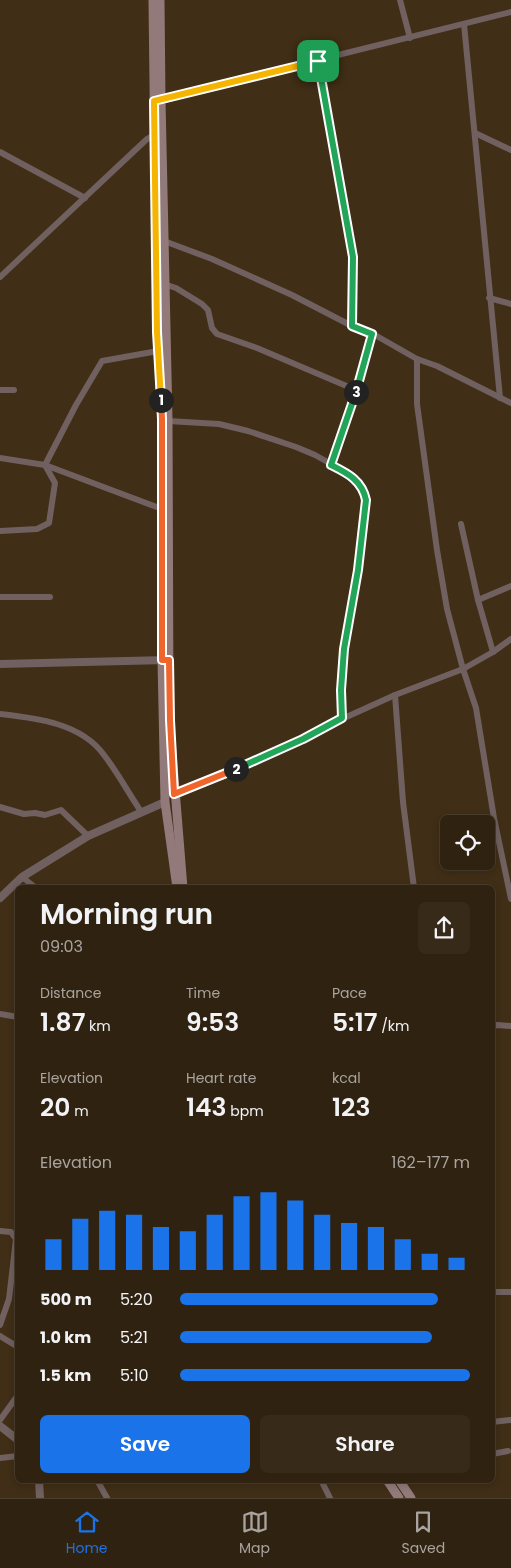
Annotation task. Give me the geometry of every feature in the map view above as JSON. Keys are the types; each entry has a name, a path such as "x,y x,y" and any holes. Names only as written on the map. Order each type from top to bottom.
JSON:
{"main road":[{"path":"153,0 164,241 168,422 166,802 177,885"},
{"path":"160,0 154,135 158,351 162,419 162,510 166,660 174,794 183,885"},
{"path":"389,1483 399,1498"},
{"path":"401,1483 411,1498"}],"street":[{"path":"400,0 410,38"},
{"path":"157,100 511,12"},
{"path":"464,24 500,398"},
{"path":"318,61 353,257 352,326"},
{"path":"475,133 511,150"},
{"path":"0,277 147,139 154,135"},
{"path":"0,152 85,198"},
{"path":"164,241 212,259 292,295 352,326 372,334 417,359 437,366 511,403"},
{"path":"164,284 176,288 202,304 208,310 212,328 218,334 257,348 356,390"},
{"path":"489,298 511,304"},
{"path":"331,465 372,334"},
{"path":"45,465 76,405 102,361 158,351"},
{"path":"417,359 417,404 447,609 463,669 476,708 494,818 511,899"},
{"path":"0,390 14,390"},
{"path":"168,422 219,424 248,430 315,455 351,475 362,490 366,500 358,570 344,649 341,690 342,718"},
{"path":"0,458 45,465 162,510"},
{"path":"0,532 37,529 48,522 55,483 45,465"},
{"path":"461,524 478,600 493,652"},
{"path":"478,600 511,586"},
{"path":"0,597 50,597"},
{"path":"174,794 303,739 342,718 463,669 511,639"},
{"path":"0,664 166,660"},
{"path":"395,696 403,802 414,885"},
{"path":"0,714 20,716 75,730 103,753 142,813"},
{"path":"1,894 22,877 88,836 166,802"},
{"path":"0,807 24,814 35,813 45,815 61,810 88,836"},
{"path":"22,877 32,885"},
{"path":"0,1014 15,1016"},
{"path":"495,1026 511,1026"},
{"path":"0,1231 11,1232 15,1238"},
{"path":"0,1325 9,1299 15,1248"},
{"path":"495,1292 511,1292"},
{"path":"0,1336 15,1345"},
{"path":"0,1420 15,1399"},
{"path":"495,1422 511,1420"},
{"path":"0,1426 15,1438"},
{"path":"495,1453 508,1451"},
{"path":"0,1458 15,1456"},
{"path":"38,1483 40,1498"},
{"path":"99,1483 107,1498"},
{"path":"322,1483 330,1498"}],"route":[{"path":"318,61 353,257 352,326 372,334 350,412 331,465 351,475 366,496 358,570 344,649 341,690 342,718 303,739 174,794 169,660 162,660 162,419 157,332 154,101 318,61"}]}
